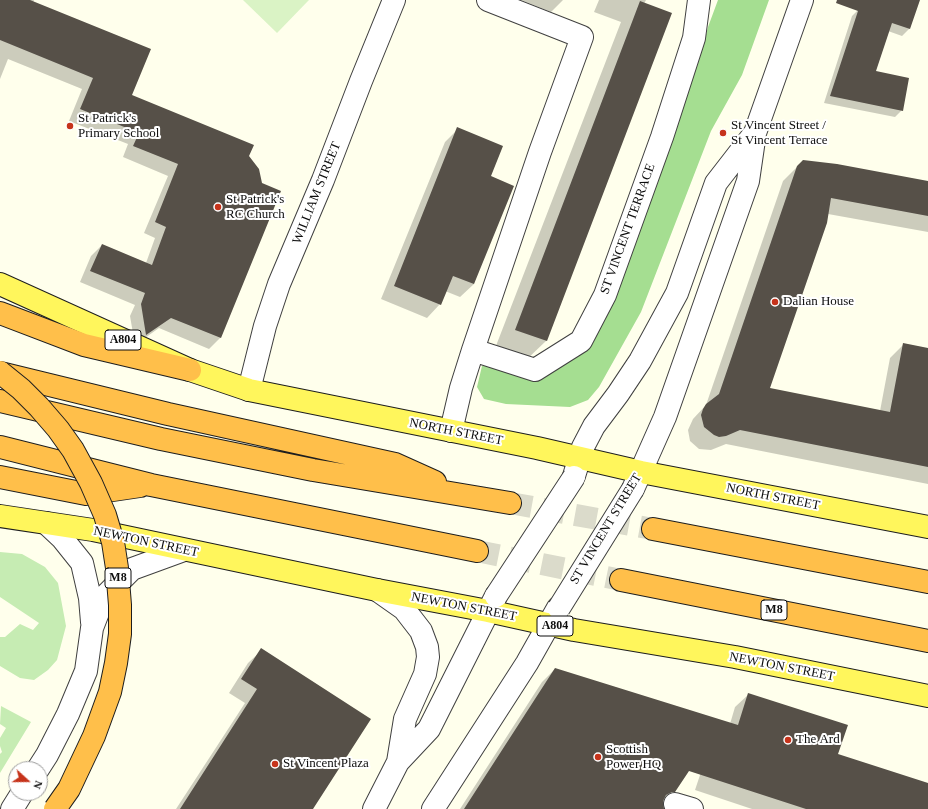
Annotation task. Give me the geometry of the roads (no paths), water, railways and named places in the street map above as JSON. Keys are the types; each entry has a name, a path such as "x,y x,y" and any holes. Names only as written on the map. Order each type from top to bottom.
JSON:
{"highway":[{"path":"0,313 84,345 190,370"},
{"path":"0,372 168,414 395,464 465,495"},
{"name":"M8","path":"0,372 21,389 39,407 58,429 73,450 91,483 105,515 113,542 117,568 120,605 120,634 110,692 94,736 69,789 55,809"},
{"path":"0,402 161,439 313,470 510,503"},
{"path":"0,447 151,485 477,551"},
{"path":"0,477 86,494 151,485"},
{"path":"652,529 928,582"},
{"name":"M8","path":"620,580 928,641"}],"main road":[{"name":"NORTH STREET","path":"0,284 190,370 249,390 537,448 576,468 637,481 928,526"},
{"name":"NEWTON STREET","path":"0,516 93,530 377,590 492,604 554,616 735,657 928,696"}],"street":[{"name":"WILLIAM STREET","path":"249,390 265,326 279,284 323,180 394,0"},
{"path":"451,431 461,388 473,350 540,152 582,37 488,0"},
{"name":"ST VINCENT TERRACE","path":"473,350 535,370 581,341 604,295 662,137 694,38 699,0"},
{"name":"ST VINCENT STREET","path":"433,809 527,663 554,616 637,481 665,416 748,181 755,133 802,0"},
{"name":"ST VINCENT STREET","path":"374,809 398,762 428,730 492,604 576,468 594,426 640,361 677,293 716,183 755,133"},
{"path":"43,761 68,714 86,671 92,628 90,598 82,563 62,538 46,523"},
{"path":"92,628 104,597 132,569 184,550"},
{"name":"ST VINCENT STREET","path":"377,590 404,609 421,631 427,647 428,657 425,674 405,719 398,762"}],"tunnel":[{"path":"510,503 653,529"},
{"path":"477,551 621,580"}],"place":[{"name":"St Patrick's Primary School","path":"70,126"},
{"name":"St Vincent Street / St Vincent Terrace","path":"723,133"},
{"name":"St Patrick's RC Church","path":"218,207"},
{"name":"Dalian House","path":"775,302"},
{"name":"The Ard","path":"788,740"},
{"name":"Scottish Power HQ","path":"598,757"},
{"name":"St Vincent Plaza","path":"275,764"}]}
